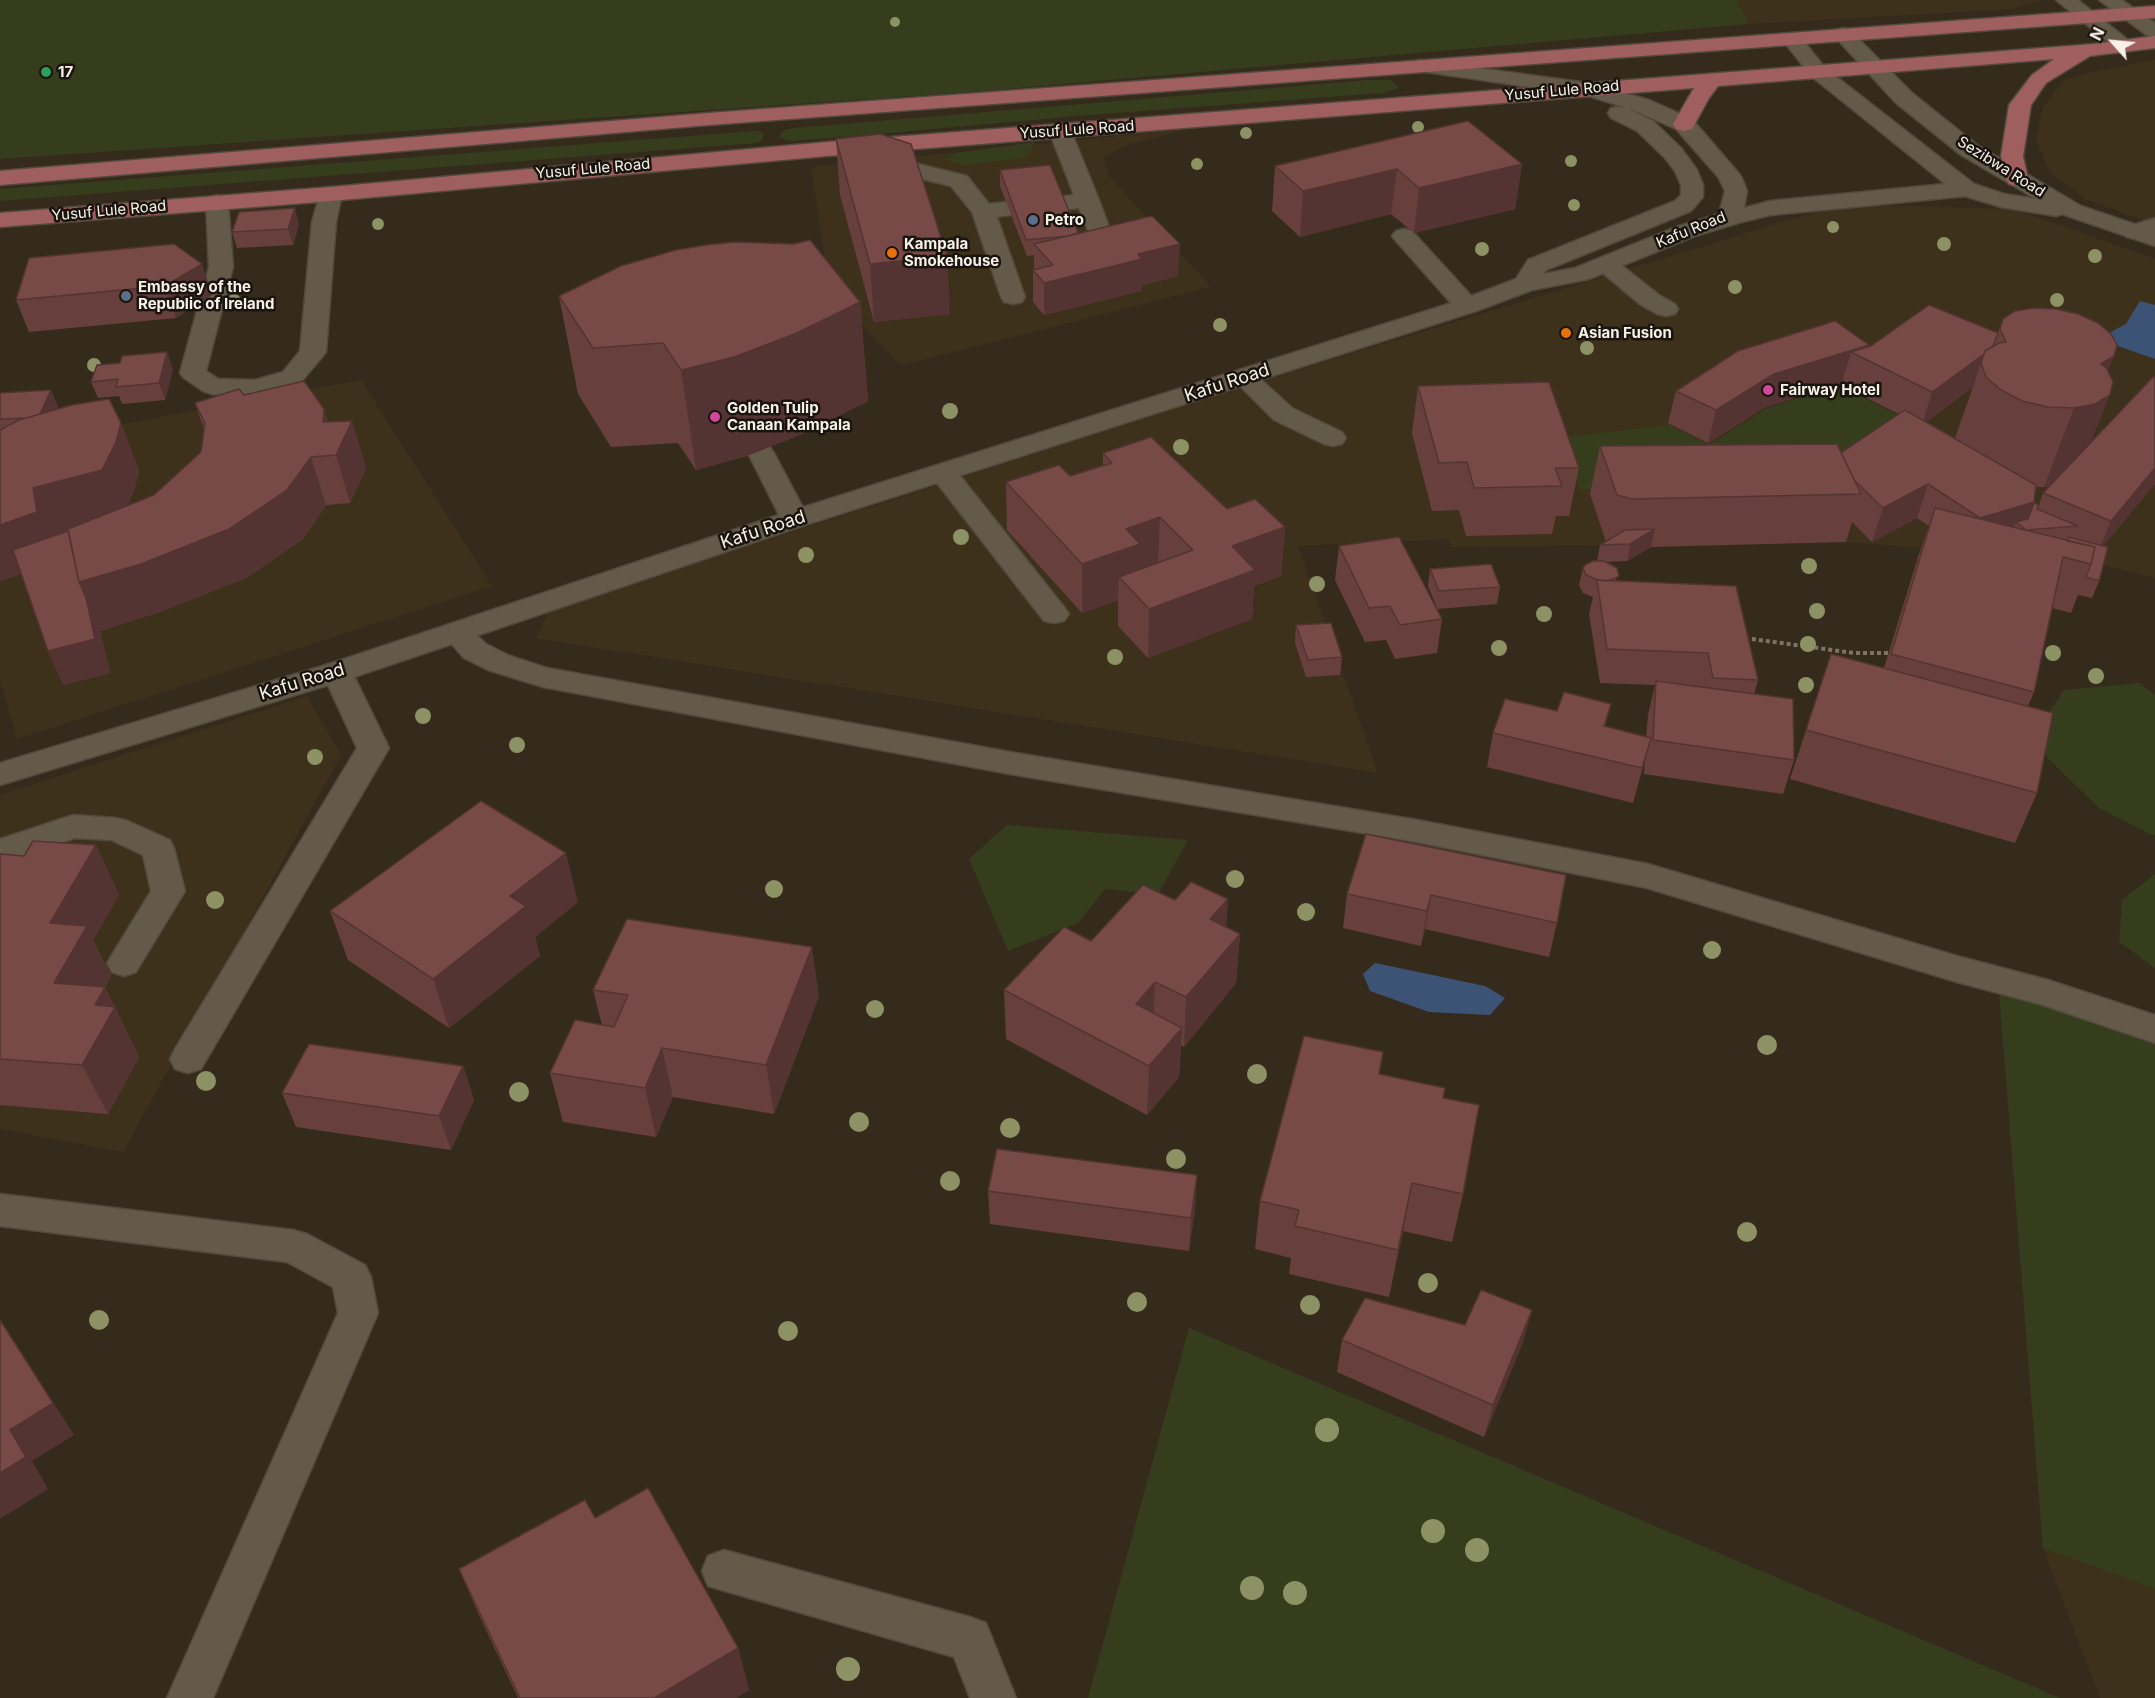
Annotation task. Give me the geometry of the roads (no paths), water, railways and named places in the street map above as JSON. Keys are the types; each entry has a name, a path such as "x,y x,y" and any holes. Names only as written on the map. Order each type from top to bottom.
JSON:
{"main road":[{"path":"2066,0 2123,44"},
{"path":"2109,0 2155,32"},
{"name":"Yusuf Lule Road","path":"0,178 709,119 2155,12"},
{"name":"Sezibwa Road","path":"1843,34 1904,98 1969,150 2073,211 2148,232"},
{"path":"1792,39 1818,72 1966,189 2001,200 2073,211"},
{"name":"Yusuf Lule Road","path":"0,220 331,194 827,148 1540,94 1714,78 1874,68 2094,50 2123,44 2155,42"},
{"path":"2017,178 2012,156 2020,105 2039,79 2061,64 2094,50"},
{"name":"Kafu Road","path":"0,774 337,672 795,519 944,474 1467,306 1526,284 1556,280 1607,265 1687,231 1730,218 1736,191 1730,176 1684,124 1641,105 1588,89 1419,66"},
{"path":"1684,124 1699,96 1714,78"},
{"name":"Kafu Road","path":"1526,284 1536,265 1683,206 1692,197 1692,185 1686,170 1673,153 1645,126 1624,115 1598,106 1540,94"},
{"path":"694,160 709,119"},
{"path":"1060,131 1104,246"},
{"path":"827,148 958,181 983,211 1013,297"},
{"path":"1730,218 1770,208 1966,189"},
{"path":"217,202 221,267 193,373 212,386 256,388 292,377 313,352 324,222 331,194"},
{"path":"1059,203 1088,200"},
{"path":"983,211 1008,208"},
{"path":"1404,236 1467,306"},
{"path":"1607,265 1650,300 1666,309"},
{"path":"1244,377 1282,414 1333,438"},
{"path":"761,453 795,519"},
{"path":"944,474 1054,614"},
{"path":"457,633 475,651 499,663 543,677 1010,763 1417,831 1648,876 1957,969 2048,993 2155,1029"},
{"path":"188,1059 374,748 337,672"},
{"path":"0,851 73,826 116,829 158,848 168,891 124,963"},
{"path":"0,1210 293,1246 351,1277 358,1313 190,1698"},
{"path":"724,1571 970,1639 993,1698"}],"water":[{"path":"2140,301 2155,305 2155,359 2098,339 2126,324"},
{"path":"1375,963 1485,986 1505,998 1490,1015 1429,1012 1370,991 1363,974"}],"place":[{"name":"17","path":"46,72"},
{"name":"Petro","path":"1033,220"},
{"name":"Kampala Smokehouse","path":"892,253"},
{"name":"Embassy of the Republic of Ireland","path":"126,296"},
{"name":"Asian Fusion","path":"1566,333"},
{"name":"Fairway Hotel","path":"1768,390"},
{"name":"Golden Tulip Canaan Kampala","path":"715,417"}]}
